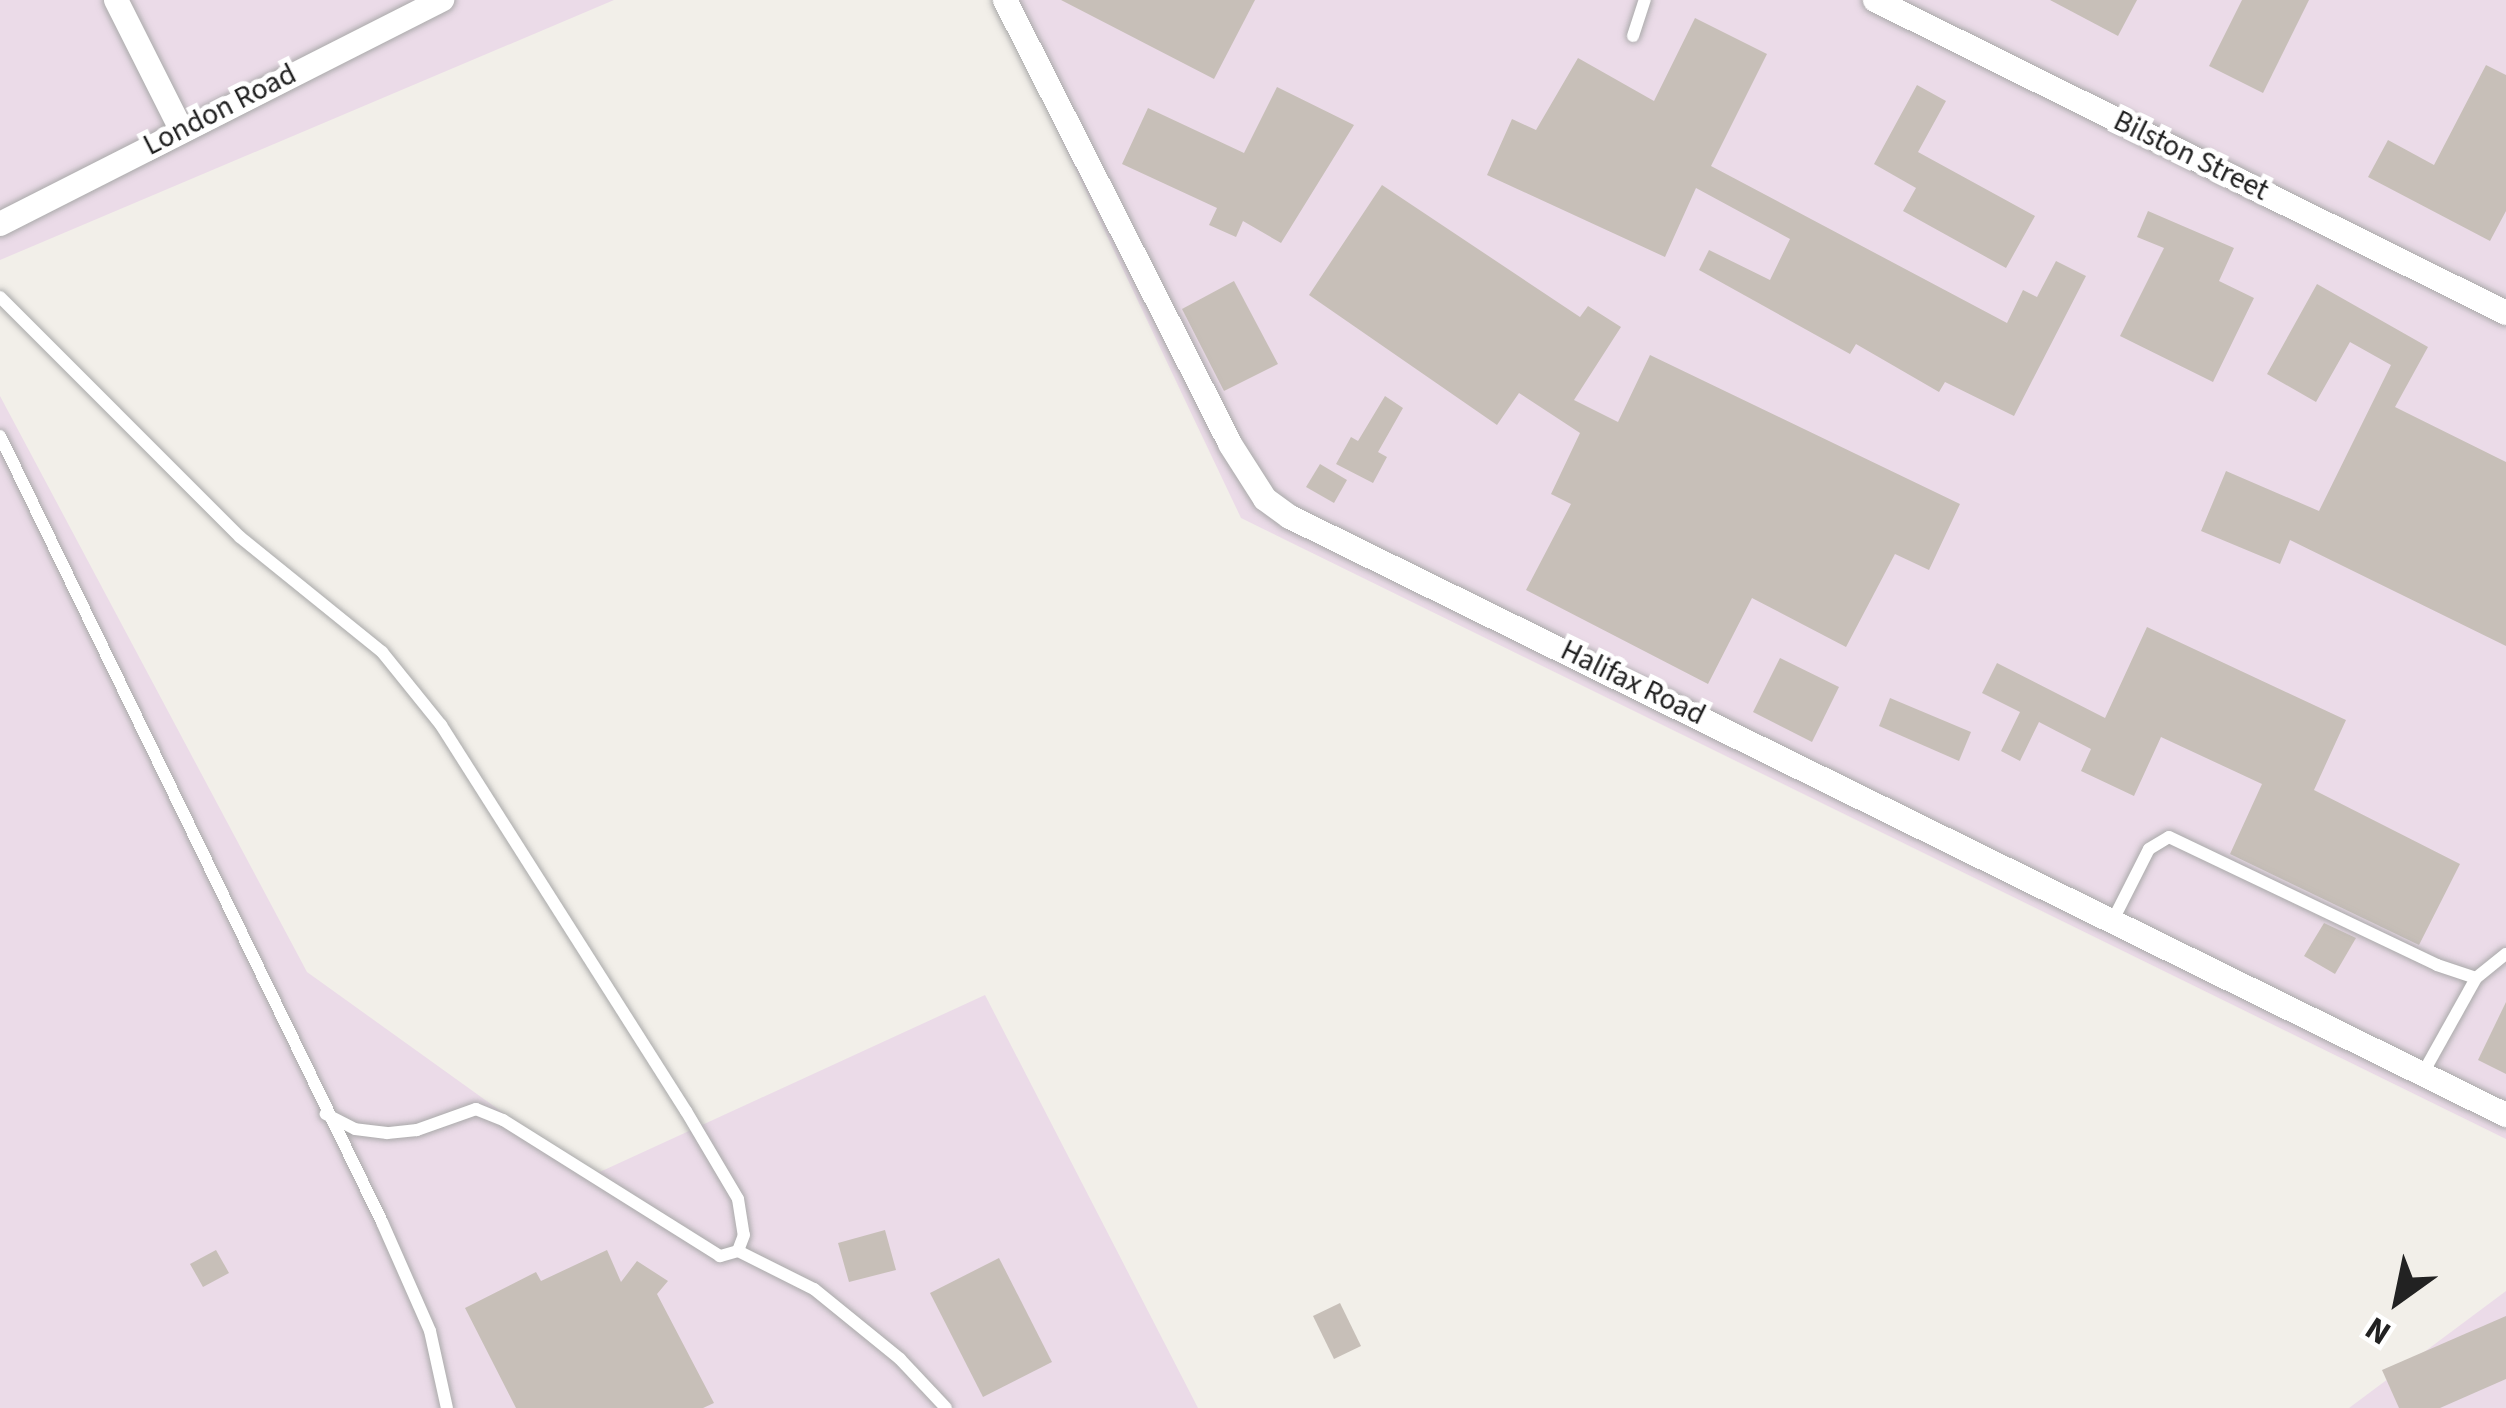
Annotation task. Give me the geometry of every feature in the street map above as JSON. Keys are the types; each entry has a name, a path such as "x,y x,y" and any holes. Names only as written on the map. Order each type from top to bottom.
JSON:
{"street":[{"path":"116,0 181,129"},
{"name":"London Road","path":"0,224 442,0"},
{"name":"Halifax Road","path":"1005,0 1230,444 1265,499 1290,517 2114,918 2506,1115"},
{"name":"Bilston Street","path":"1875,0 2506,313"}],"lane":[{"path":"1633,36 1646,0"},
{"path":"0,296 223,521 382,652 441,725 518,851 558,901 612,1001 738,1199 744,1235 738,1251"},
{"path":"0,436 430,1331 447,1408"},
{"path":"2114,918 2149,849 2169,837 2476,978"},
{"path":"2423,1073 2476,978 2506,954"},
{"path":"326,1114 355,1129 387,1133 417,1130 476,1109 635,1200 720,1256 738,1251 814,1289 900,1359 946,1408"}],"shaded area":[{"path":"0,0 614,0 0,260"},
{"path":"995,0 2506,0 2506,1139 1241,518"},
{"path":"0,396 307,972 591,1176 985,995 1198,1408 0,1408"},
{"path":"2506,1291 2506,1408 2349,1408"}],"building":[{"path":"1061,0 1255,0 1214,79"},
{"path":"2050,0 2137,0 2118,36"},
{"path":"2242,0 2309,0 2263,93 2209,66"},
{"path":"1695,18 1767,54 1711,166 2007,323 2023,290 2037,297 2056,261 2086,276 2014,416 1945,382 1939,392 1856,344 1850,354 1699,270 1709,250 1770,280 1790,239 1696,188 1665,257 1487,175 1512,119 1536,130 1578,58 1654,101"},
{"path":"2486,65 2506,75 2506,211 2490,241 2368,177 2388,140 2434,165"},
{"path":"1917,85 1946,101 1918,152 2035,216 2006,268 1903,211 1916,188 1874,164"},
{"path":"1277,87 1354,125 1281,243 1243,221 1236,237 1209,225 1217,208 1122,164 1148,108 1244,153"},
{"path":"1382,185 1580,317 1588,306 1621,327 1574,400 1618,422 1650,355 1960,504 1929,570 1895,554 1846,647 1752,598 1708,684 1526,590 1571,504 1551,494 1580,433 1519,393 1497,425 1309,295"},
{"path":"2148,211 2234,248 2219,281 2254,298 2213,382 2120,336 2164,248 2137,237"},
{"path":"1234,281 1278,364 1224,391 1182,309"},
{"path":"2317,284 2428,347 2395,407 2506,462 2506,646 2290,540 2280,564 2201,531 2226,471 2319,511 2391,365 2350,342 2316,402 2267,374"},
{"path":"1385,396 1403,408 1378,452 1387,457 1373,483 1336,464 1351,437 1358,441"},
{"path":"1320,464 1347,480 1334,503 1306,487"},
{"path":"2147,627 2346,720 2314,790 2460,864 2419,945 2230,854 2262,784 2161,737 2134,796 2081,771 2091,749 2039,722 2020,761 2001,751 2020,712 1982,693 1997,663 2105,718"},
{"path":"1780,658 1839,687 1812,742 1753,712"},
{"path":"1890,698 1971,732 1959,761 1879,726"},
{"path":"2324,923 2356,938 2335,974 2304,956"},
{"path":"2506,1002 2506,1074 2478,1060"},
{"path":"885,1230 896,1270 849,1282 838,1243"},
{"path":"216,1250 229,1273 203,1287 190,1264"},
{"path":"607,1250 621,1282 637,1261 668,1281 657,1294 714,1403 703,1408 516,1408 465,1308 536,1272 541,1281"},
{"path":"999,1258 1052,1362 983,1397 930,1293"},
{"path":"1340,1303 1361,1346 1334,1359 1313,1316"},
{"path":"2506,1316 2506,1379 2440,1408 2399,1408 2382,1370"}]}
